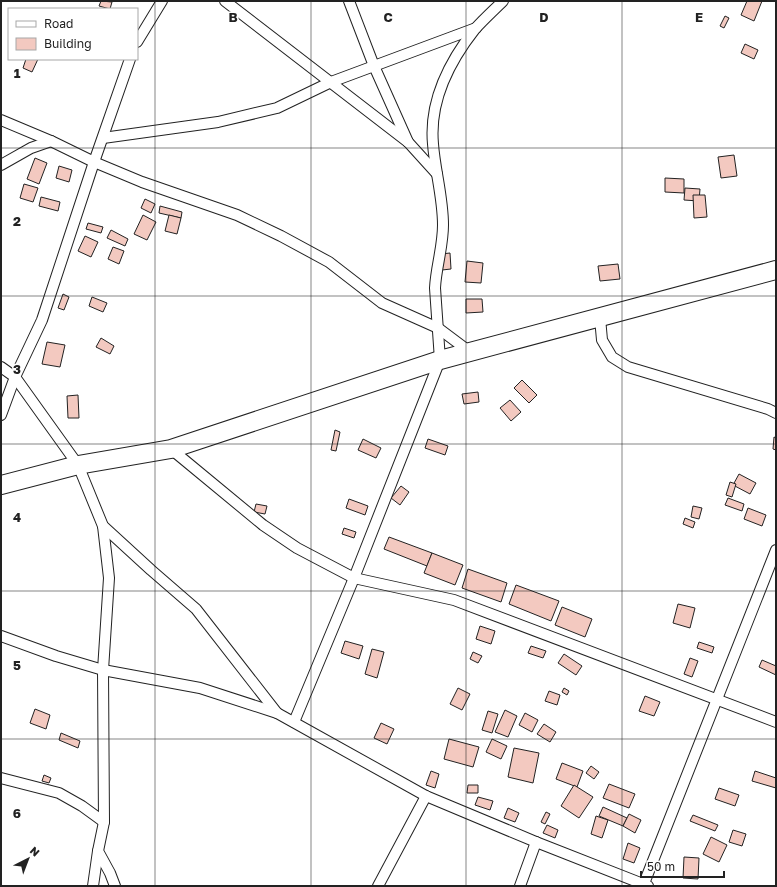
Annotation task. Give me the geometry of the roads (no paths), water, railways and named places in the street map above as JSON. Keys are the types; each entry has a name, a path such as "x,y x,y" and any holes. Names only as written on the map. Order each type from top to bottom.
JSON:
{"highway":[{"path":"1,485 78,465 171,449 440,360 776,270"}],"street":[{"path":"138,40 162,1"},
{"path":"225,1 408,142 437,175"},
{"path":"349,1 374,66 408,142"},
{"path":"294,722 354,578 440,360 435,288 443,241 443,224 441,197 432,142 434,106 441,85 465,44 476,28 503,1"},
{"path":"103,138 218,122 277,108 331,82 476,28"},
{"path":"1,415 15,377 42,320 94,162 130,60"},
{"path":"2,123 51,141 94,162 142,182 237,215 281,236 328,262 382,303 438,328 470,352"},
{"path":"1,165 31,148 51,141"},
{"path":"600,318 602,340 612,357 628,367 768,409 776,413"},
{"path":"1,367 15,377 78,465 103,526 109,578 103,670 104,822 93,886"},
{"path":"171,449 263,525 297,548 354,578 454,600 776,722"},
{"path":"103,526 196,608 277,713"},
{"path":"1,636 56,656 103,670 200,688 277,713 426,796 536,842 645,885 716,700 776,550"},
{"path":"1,778 59,793 82,806 104,822"},
{"path":"378,886 426,796"},
{"path":"520,886 536,842"},
{"path":"98,850 115,886"}]}
